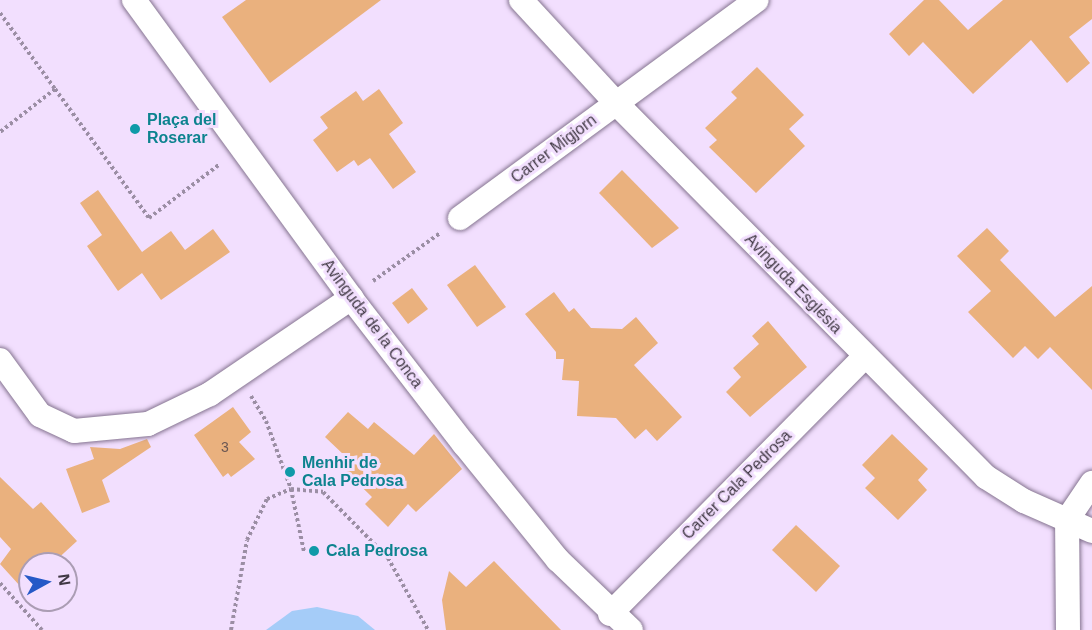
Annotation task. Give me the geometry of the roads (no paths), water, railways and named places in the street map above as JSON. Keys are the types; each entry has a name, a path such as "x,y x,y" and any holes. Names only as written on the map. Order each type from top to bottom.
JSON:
{"street":[{"name":"Avinguda de la Conca","path":"134,0 351,298 558,560 610,614 631,630"},
{"name":"Avinguda Església","path":"521,0 616,103 864,357 986,477 1024,501 1092,531"},
{"name":"Carrer Migjorn","path":"460,218 757,0"},
{"path":"0,360 40,415 74,431 148,424 210,394 351,298"},
{"name":"Carrer Cala Pedrosa","path":"610,614 864,357"},
{"path":"1068,630 1067,520 1092,483"}],"water":[{"path":"317,607 358,616 375,630 266,630 292,611"}],"place":[{"name":"Plaça del Roserar","path":"135,129"},
{"name":"Menhir de Cala Pedrosa","path":"290,472"},
{"name":"Cala Pedrosa","path":"314,551"}]}
